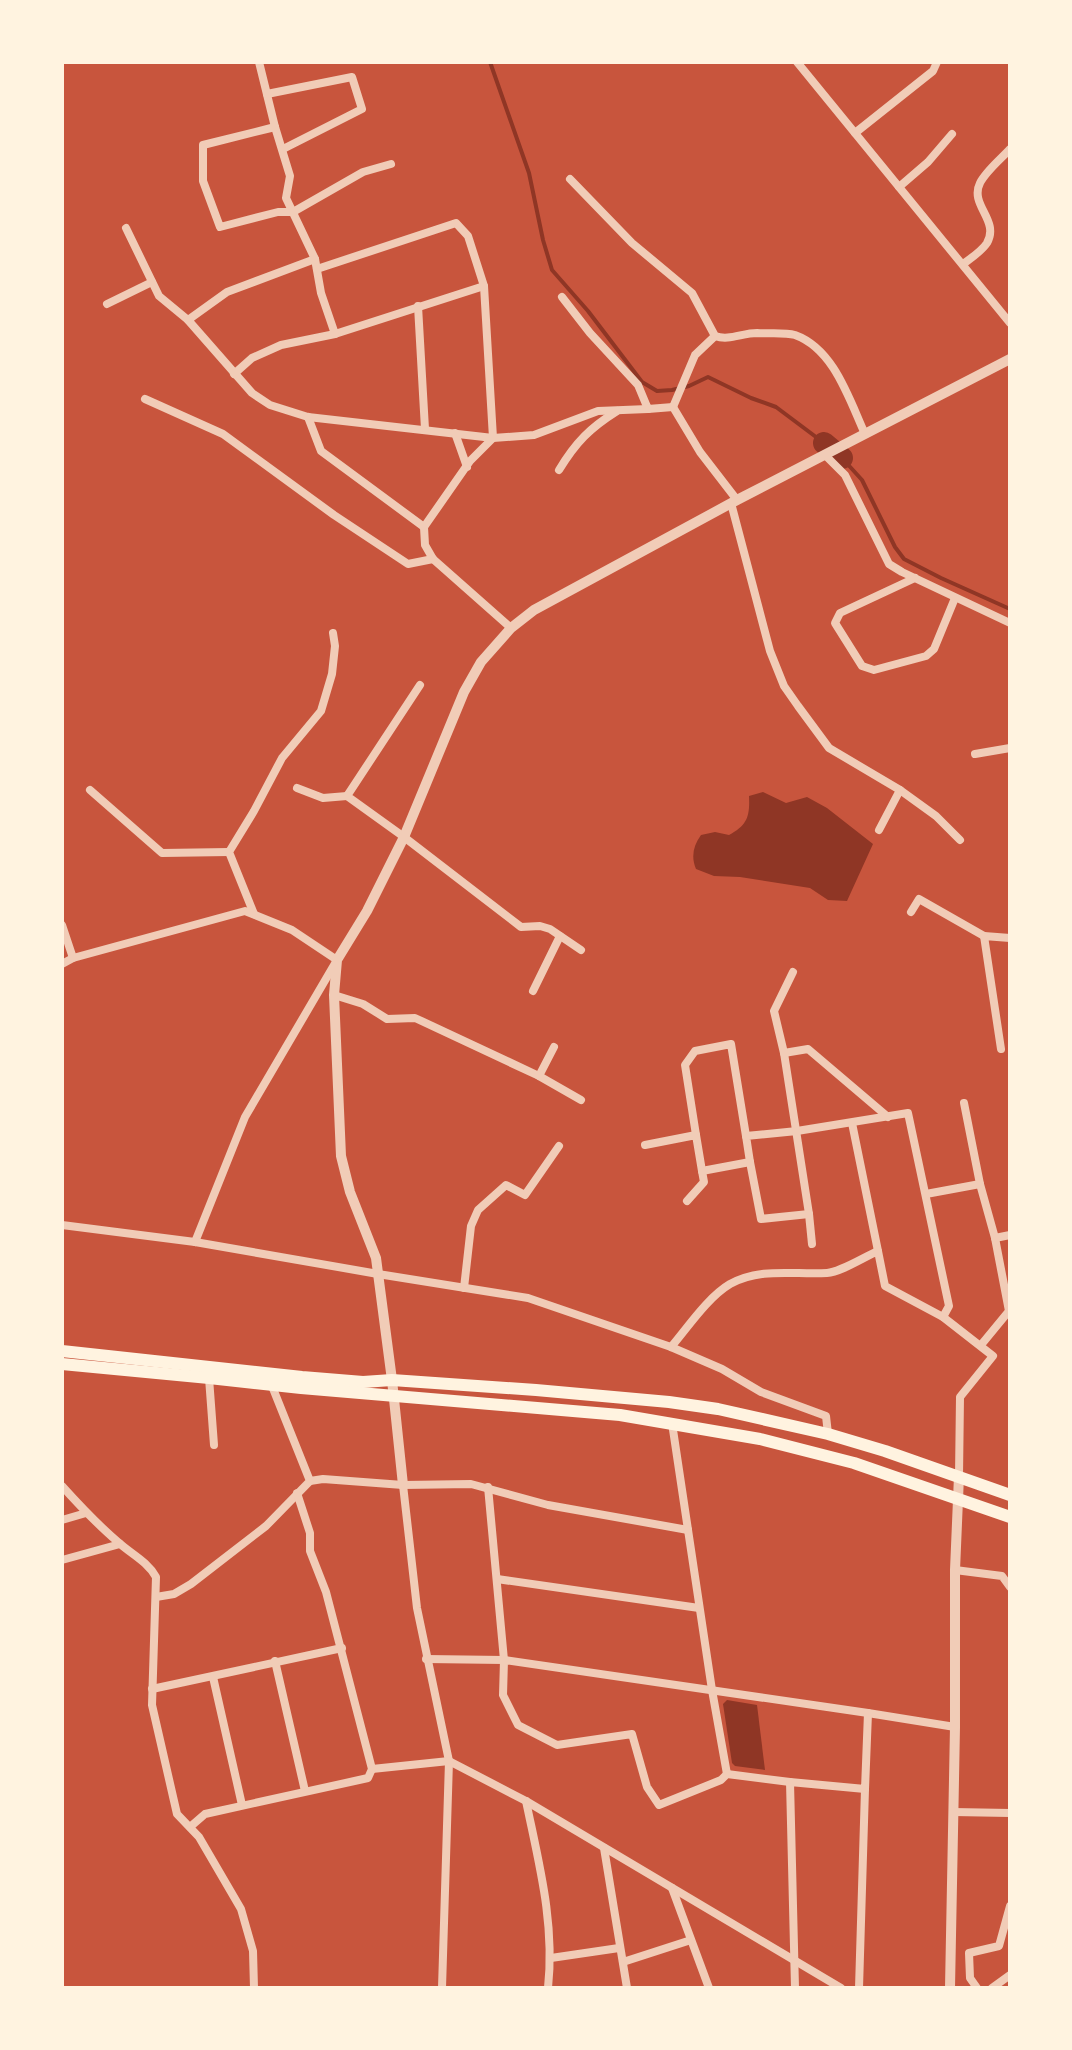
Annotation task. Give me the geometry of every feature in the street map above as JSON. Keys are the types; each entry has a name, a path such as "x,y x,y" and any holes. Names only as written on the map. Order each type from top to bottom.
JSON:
{"highway":[{"path":"62,1351 393,1396 620,1415 672,1423 760,1439 854,1463 1010,1517"},
{"path":"62,1364 209,1378 392,1380 669,1402 718,1409 828,1434 1010,1495"}],"street":[{"path":"259,62 290,176 286,198 316,264 321,293 335,334"},
{"path":"797,62 1010,323"},
{"path":"855,133 933,71 937,62"},
{"path":"267,94 352,77 362,109 283,149"},
{"path":"275,127 203,145 203,181 220,227 278,212 293,212 363,172 391,164"},
{"path":"899,187 928,162 952,134"},
{"path":"963,264 986,245 992,231 976,194 980,181 1010,149"},
{"path":"570,179 632,243 692,293 715,336 724,339 751,333 792,334 815,345 830,363 865,434"},
{"path":"188,320 227,292 456,223 468,236 484,286 493,438 467,467 424,527 425,545 433,559 511,628"},
{"path":"126,228 159,296 188,320 252,393 270,405 308,417 493,438 534,435 598,411 648,409 674,404"},
{"path":"107,304 152,282"},
{"path":"234,374 252,358 281,345 335,334 484,286"},
{"path":"562,297 638,385 648,409"},
{"path":"418,306 425,429"},
{"path":"674,404 695,355 715,336"},
{"path":"195,1242 245,1117 367,911 404,837 464,692 481,662 511,628 534,610 734,501 1010,359"},
{"path":"145,399 223,434 334,515 408,564 433,559"},
{"path":"674,404 700,452 734,501 770,651 784,686 829,748 900,790 936,816 960,840"},
{"path":"559,470 592,428 618,410"},
{"path":"308,417 321,451 424,527"},
{"path":"455,433 467,467"},
{"path":"828,454 845,475 889,564 1010,623"},
{"path":"915,578 840,613 835,623 862,666 874,670 926,656 934,649 955,598"},
{"path":"229,852 282,758 321,711 332,674 333,633"},
{"path":"347,796 420,685"},
{"path":"975,754 1010,748"},
{"path":"297,788 323,798 347,796 521,927 540,926 581,950"},
{"path":"90,790 162,853 229,852"},
{"path":"879,830 900,790"},
{"path":"229,852 254,914"},
{"path":"911,912 919,899 984,936 1010,938"},
{"path":"62,964 73,958 245,911 292,930 337,960"},
{"path":"62,925 73,958"},
{"path":"533,991 560,936"},
{"path":"984,936 1001,1049"},
{"path":"337,960 334,995 341,1156 350,1192 376,1258 417,1608 449,1761 442,1988"},
{"path":"793,972 774,1011 797,1131 812,1244"},
{"path":"334,995 363,1004 387,1019 415,1018 539,1076 581,1100"},
{"path":"687,1201 704,1182 685,1065 695,1051 731,1044 761,1219 809,1214"},
{"path":"539,1076 554,1047"},
{"path":"784,1053 808,1049 888,1117"},
{"path":"964,1103 1009,1311 981,1345"},
{"path":"746,1136 908,1113 949,1306 943,1317"},
{"path":"852,1123 885,1286 943,1317 993,1356 960,1397 950,1988"},
{"path":"645,1145 696,1135"},
{"path":"464,1288 471,1226 478,1210 506,1185 525,1195 559,1146"},
{"path":"702,1171 750,1162"},
{"path":"926,1194 980,1184"},
{"path":"62,1225 195,1242 528,1298 671,1347 722,1369 761,1392 826,1416 828,1434"},
{"path":"995,1238 1010,1235"},
{"path":"671,1347 711,1301 728,1286 748,1276 786,1271 830,1273 878,1251"},
{"path":"209,1378 214,1445"},
{"path":"270,1379 310,1481"},
{"path":"672,1423 727,1774"},
{"path":"156,1597 174,1594 191,1584 266,1526 310,1481 323,1479 403,1485 471,1484 548,1505 688,1530"},
{"path":"62,1486 86,1513 150,1567 156,1577 152,1705 177,1814 199,1837 241,1909 253,1951 254,1988"},
{"path":"488,1487 504,1660 503,1695 518,1725 557,1745 632,1734 647,1787 659,1805 721,1780 727,1774"},
{"path":"190,1827 205,1814 368,1778 372,1769 342,1648 310,1551 310,1533 297,1493"},
{"path":"62,1520 86,1513"},
{"path":"62,1560 120,1544"},
{"path":"955,1570 1002,1576 1010,1587"},
{"path":"497,1579 699,1608"},
{"path":"152,1689 342,1648"},
{"path":"426,1659 504,1660 955,1727"},
{"path":"275,1661 305,1791"},
{"path":"213,1677 242,1805"},
{"path":"859,1988 868,1713"},
{"path":"372,1769 449,1761 526,1801 841,1988"},
{"path":"727,1774 865,1789"},
{"path":"790,1782 795,1988"},
{"path":"526,1801 548,1907 551,1958 548,1988"},
{"path":"953,1812 1010,1813"},
{"path":"604,1848 627,1988"},
{"path":"672,1888 709,1988"},
{"path":"977,1988 970,1978 969,1953 999,1946 1010,1906"},
{"path":"623,1962 691,1940"},
{"path":"551,1958 619,1948"},
{"path":"992,1988 1010,1975"}],"shaded area":[{"path":"763,792 786,803 807,797 827,808 873,844 847,901 828,900 810,888 714,876 696,869 694,852 701,835 715,832 729,835 735,831 746,820 749,796"},
{"path":"727,1700 757,1705 765,1770 732,1763 723,1704"}],"waterway":[{"path":"490,62 529,173 552,270 642,382 657,391 672,390 708,377 776,407 824,443"},
{"path":"824,443 842,458"},
{"path":"842,458 862,480 904,559 1010,609"}]}
